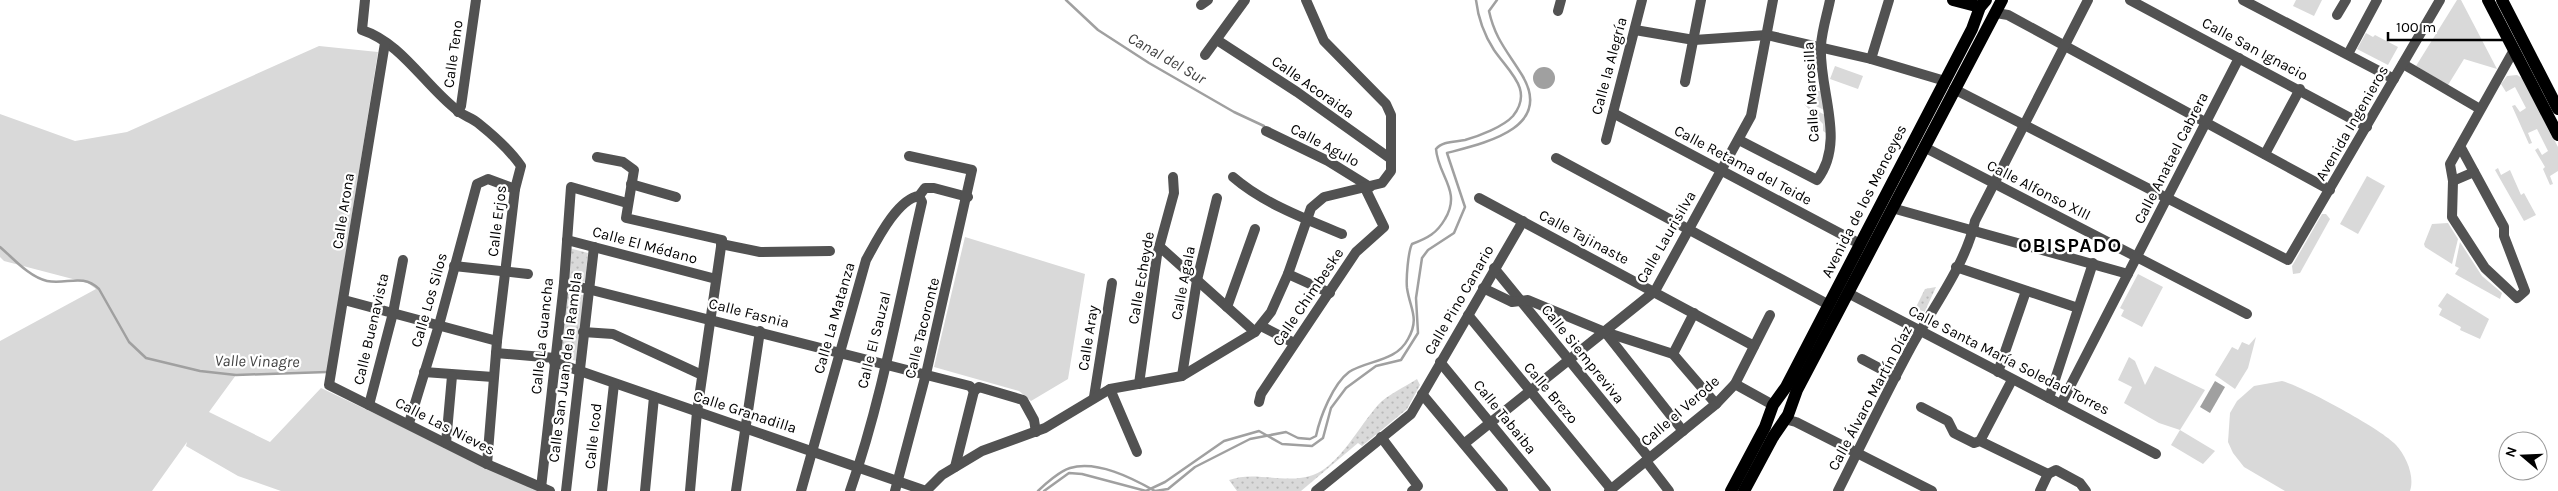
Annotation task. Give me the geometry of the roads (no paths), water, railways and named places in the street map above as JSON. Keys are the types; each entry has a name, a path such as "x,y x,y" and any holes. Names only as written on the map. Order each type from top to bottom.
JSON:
{"main road":[{"path":"1953,0 1982,6 1988,2 1996,10"},
{"path":"2488,0 2558,135"},
{"path":"2502,0 2558,109"},
{"name":"Avenida de los Menceyes","path":"1744,491 1787,414 1924,147 1982,6"},
{"name":"Avenida de los Menceyes","path":"1731,491 1773,407 1786,387 1860,244 1949,85 1996,10"},
{"path":"1773,407 1778,420 1787,414"}],"street":[{"name":"Calle Erjos","path":"365,0 362,30 375,34 398,51 458,112 477,122 514,156 521,166 514,189 493,377 487,464"},
{"name":"Calle Teno","path":"458,112 461,106 476,0"},
{"path":"1205,55 1245,0"},
{"path":"926,491 955,467 982,451 1036,432 1110,389 1182,376 1258,329 1270,312 1288,274 1311,208 1324,198 1382,183 1388,178 1391,172 1391,115 1386,104 1324,40 1318,32 1306,0"},
{"name":"Calle la Alegría","path":"1606,140 1642,0"},
{"path":"1685,82 1700,0"},
{"name":"Calle Laurisilva","path":"1465,443 1655,291 1751,116 1773,0"},
{"name":"Calle Marosilla","path":"1739,140 1817,180 1826,169 1831,142 1821,46 1830,0"},
{"path":"1871,59 1889,0"},
{"name":"Calle Álvaro Martín Díaz","path":"1838,491 1896,377 1956,267 1973,229 1974,221 2088,0"},
{"name":"Calle San Ignacio","path":"2130,0 2367,126"},
{"path":"2243,0 2252,2 2394,79"},
{"path":"2337,16 2346,0"},
{"path":"2348,54 2377,0"},
{"name":"Avenida Ingenieros","path":"2168,197 2288,260 2440,0"},
{"path":"1996,10 2330,190"},
{"path":"1635,30 1694,40 1767,36 1821,46 1871,59 1949,85 2168,197"},
{"name":"Calle Acoraida","path":"1217,40 1297,92 1391,159"},
{"name":"Calle Arona","path":"329,385 385,43"},
{"path":"2460,146 2504,227 2504,236 2525,291 2518,298 2485,268 2452,217 2453,181 2450,164 2480,109 2502,74 2514,50"},
{"name":"Calle Anatael Cabrera","path":"2061,404 2239,58"},
{"path":"2404,64 2480,109"},
{"path":"2502,74 2512,69 2525,71"},
{"path":"2265,154 2300,89"},
{"name":"Calle Retama del Teide","path":"1612,113 1860,244"},
{"name":"Calle Agulo","path":"1266,131 1328,161 1367,187"},
{"name":"Calle Alfonso XIII","path":"1924,147 2247,314"},
{"name":"Calle Tacoronte","path":"897,486 926,374 968,196 972,170 909,156"},
{"path":"597,157 623,162 634,170 626,218 760,252 830,251"},
{"path":"1556,158 1829,304"},
{"path":"2453,181 2474,172"},
{"path":"1233,177 1245,187 1306,219 1342,234"},
{"name":"Calle Echeyde","path":"1139,384 1160,246 1174,193 1173,178"},
{"name":"Calle Los Silos","path":"408,423 439,325 477,184 488,179 514,189"},
{"path":"631,184 676,197"},
{"name":"Calle La Guancha","path":"546,489 554,360 564,283 571,187 627,204"},
{"name":"Calle Chimbeske","path":"1259,402 1262,394 1294,343 1330,293 1356,252 1384,227 1367,187"},
{"name":"Calle La Matanza","path":"801,491 866,260 897,212 910,197 919,196 925,188 934,188 968,196"},
{"name":"Calle El Sauzal","path":"850,491 885,363 922,202 919,196"},
{"name":"Calle Agala","path":"1182,376 1197,280 1217,198"},
{"name":"Calle Tajinaste","path":"1479,198 1655,291 1754,346"},
{"path":"1892,208 1973,229 2128,274"},
{"name":"Calle Pino Canario","path":"1316,491 1411,414 1523,221"},
{"path":"1227,306 1255,229"},
{"name":"Calle El Médano","path":"567,240 716,279"},
{"path":"690,491 697,412 722,242"},
{"path":"1160,246 1227,306 1258,329 1294,343"},
{"name":"Calle San Juan de la Rambla","path":"566,491 594,247"},
{"name":"Calle Buenavista","path":"369,405 403,260"},
{"path":"2048,398 2093,264"},
{"path":"454,266 528,274"},
{"path":"1956,267 2078,308"},
{"name":"Calle Siempreviva","path":"1494,268 1569,359 1647,460 1665,489"},
{"path":"1288,274 1330,293"},
{"name":"Calle Fasnia","path":"564,283 885,363 970,386 974,390 979,388 1023,400 1034,420 1036,432"},
{"name":"Calle Aray","path":"1094,397 1112,283"},
{"path":"1483,288 1512,302 1528,300 1605,332 1674,354 1716,404"},
{"path":"1998,372 2026,291"},
{"name":"Calle Santa María Soledad Torres","path":"1848,293 2156,454"},
{"path":"344,300 497,341"},
{"path":"1674,354 1694,313"},
{"name":"Calle Brezo","path":"1468,315 1610,490"},
{"name":"Calle el Verode","path":"1610,490 1716,404 1735,384 1770,315"},
{"path":"736,491 760,331"},
{"path":"583,332 613,334 702,375"},
{"path":"1605,332 1683,431"},
{"name":"Calle Granadilla","path":"496,353 554,360 579,372 813,450 858,467 897,486 926,491"},
{"path":"1862,359 1896,377"},
{"name":"Calle Tabaiba","path":"1440,362 1546,491"},
{"path":"424,372 452,376 493,377"},
{"path":"446,443 452,376"},
{"path":"1922,407 1948,421 1954,433 1974,443 1980,441 2012,380"},
{"name":"Calle Icod","path":"602,491 614,384"},
{"path":"1735,384 1773,407"},
{"name":"Calle Las Nieves","path":"329,385 487,464 546,489"},
{"path":"1110,389 1137,452"},
{"path":"955,467 974,390"},
{"path":"1422,394 1465,443 1503,491"},
{"path":"645,491 654,397"},
{"path":"1787,414 1796,422 1932,491"},
{"path":"1381,437 1418,486 1412,491"},
{"path":"1980,441 2048,474"},
{"path":"2040,491 2048,474 2056,470 2080,483 2086,491"}],"waterway":[{"name":"Canal del Sur","path":"1066,0 1098,30 1149,63 1234,112 1264,126"},
{"path":"1155,491 1168,489 1195,467 1250,439 1286,432 1298,438 1310,439 1316,436 1328,401 1343,377 1356,368 1381,360 1403,347 1412,332 1414,319 1407,284 1412,244 1427,237 1439,228 1450,209 1450,192 1436,149 1445,143 1465,140 1503,124 1513,116 1519,107 1521,98 1517,82 1488,39 1480,20 1476,0"},
{"path":"1044,491 1069,473 1082,474 1146,491 1165,482 1224,441 1259,431 1282,444 1312,446 1323,438 1331,408 1346,388 1376,366 1401,360 1418,333 1416,298 1422,258 1428,250 1454,233 1465,207 1447,153 1496,138 1511,130 1522,120 1529,108 1530,93 1522,75 1502,45 1489,11 1497,0"},
{"name":"Valle Vinagre","path":"0,247 16,262 40,279 54,282 80,280 93,284 99,289 129,342 146,358 200,371 236,375 327,372"},
{"path":"1038,491 1062,472 1080,466 1103,468 1155,491"}],"tram line":[{"path":"2492,0 2558,127"}],"district":[{"name":"OBISPADO","path":"2070,245"}]}
